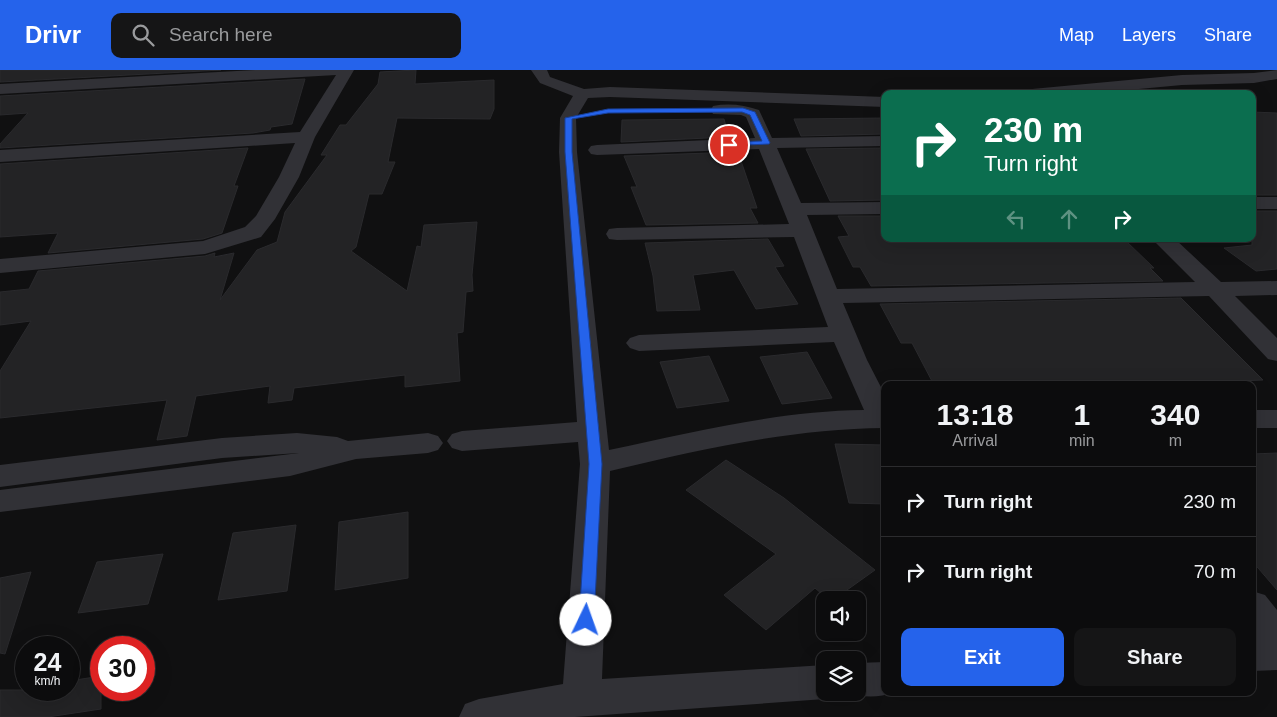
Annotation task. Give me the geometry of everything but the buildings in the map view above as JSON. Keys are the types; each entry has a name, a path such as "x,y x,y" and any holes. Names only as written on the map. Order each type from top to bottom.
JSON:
{"street":[{"path":"0,89 336,70"},
{"path":"0,266 205,247 253,232 266,219 289,178 306,137 346,70"},
{"path":"539,70 546,80 591,107 743,110 753,114 803,230 854,360 881,413"},
{"path":"1075,90 1182,80 1254,78 1277,74"},
{"path":"582,698 596,464 568,152 568,118 591,107 610,92 881,102"},
{"path":"0,156 306,137"},
{"path":"597,150 767,143 881,141"},
{"path":"1256,203 1277,203"},
{"path":"794,209 881,208"},
{"path":"617,234 803,230"},
{"path":"1166,242 1277,353"},
{"path":"829,296 1277,288"},
{"path":"639,343 844,334"},
{"path":"596,464 724,435 799,424 881,419"},
{"path":"1256,419 1277,419"},
{"path":"462,441 592,431"},
{"path":"0,476 222,448 297,443 356,449"},
{"path":"0,501 290,466 356,449 428,443"},
{"path":"1256,610 1277,638"},
{"path":"1256,655 1277,654"},
{"path":"866,680 881,679"},
{"path":"479,717 582,698 816,683"}],"route":[{"path":"586,620 596,464 568,152 568,118 608,111 743,110 753,114 767,143 729,145"}]}
